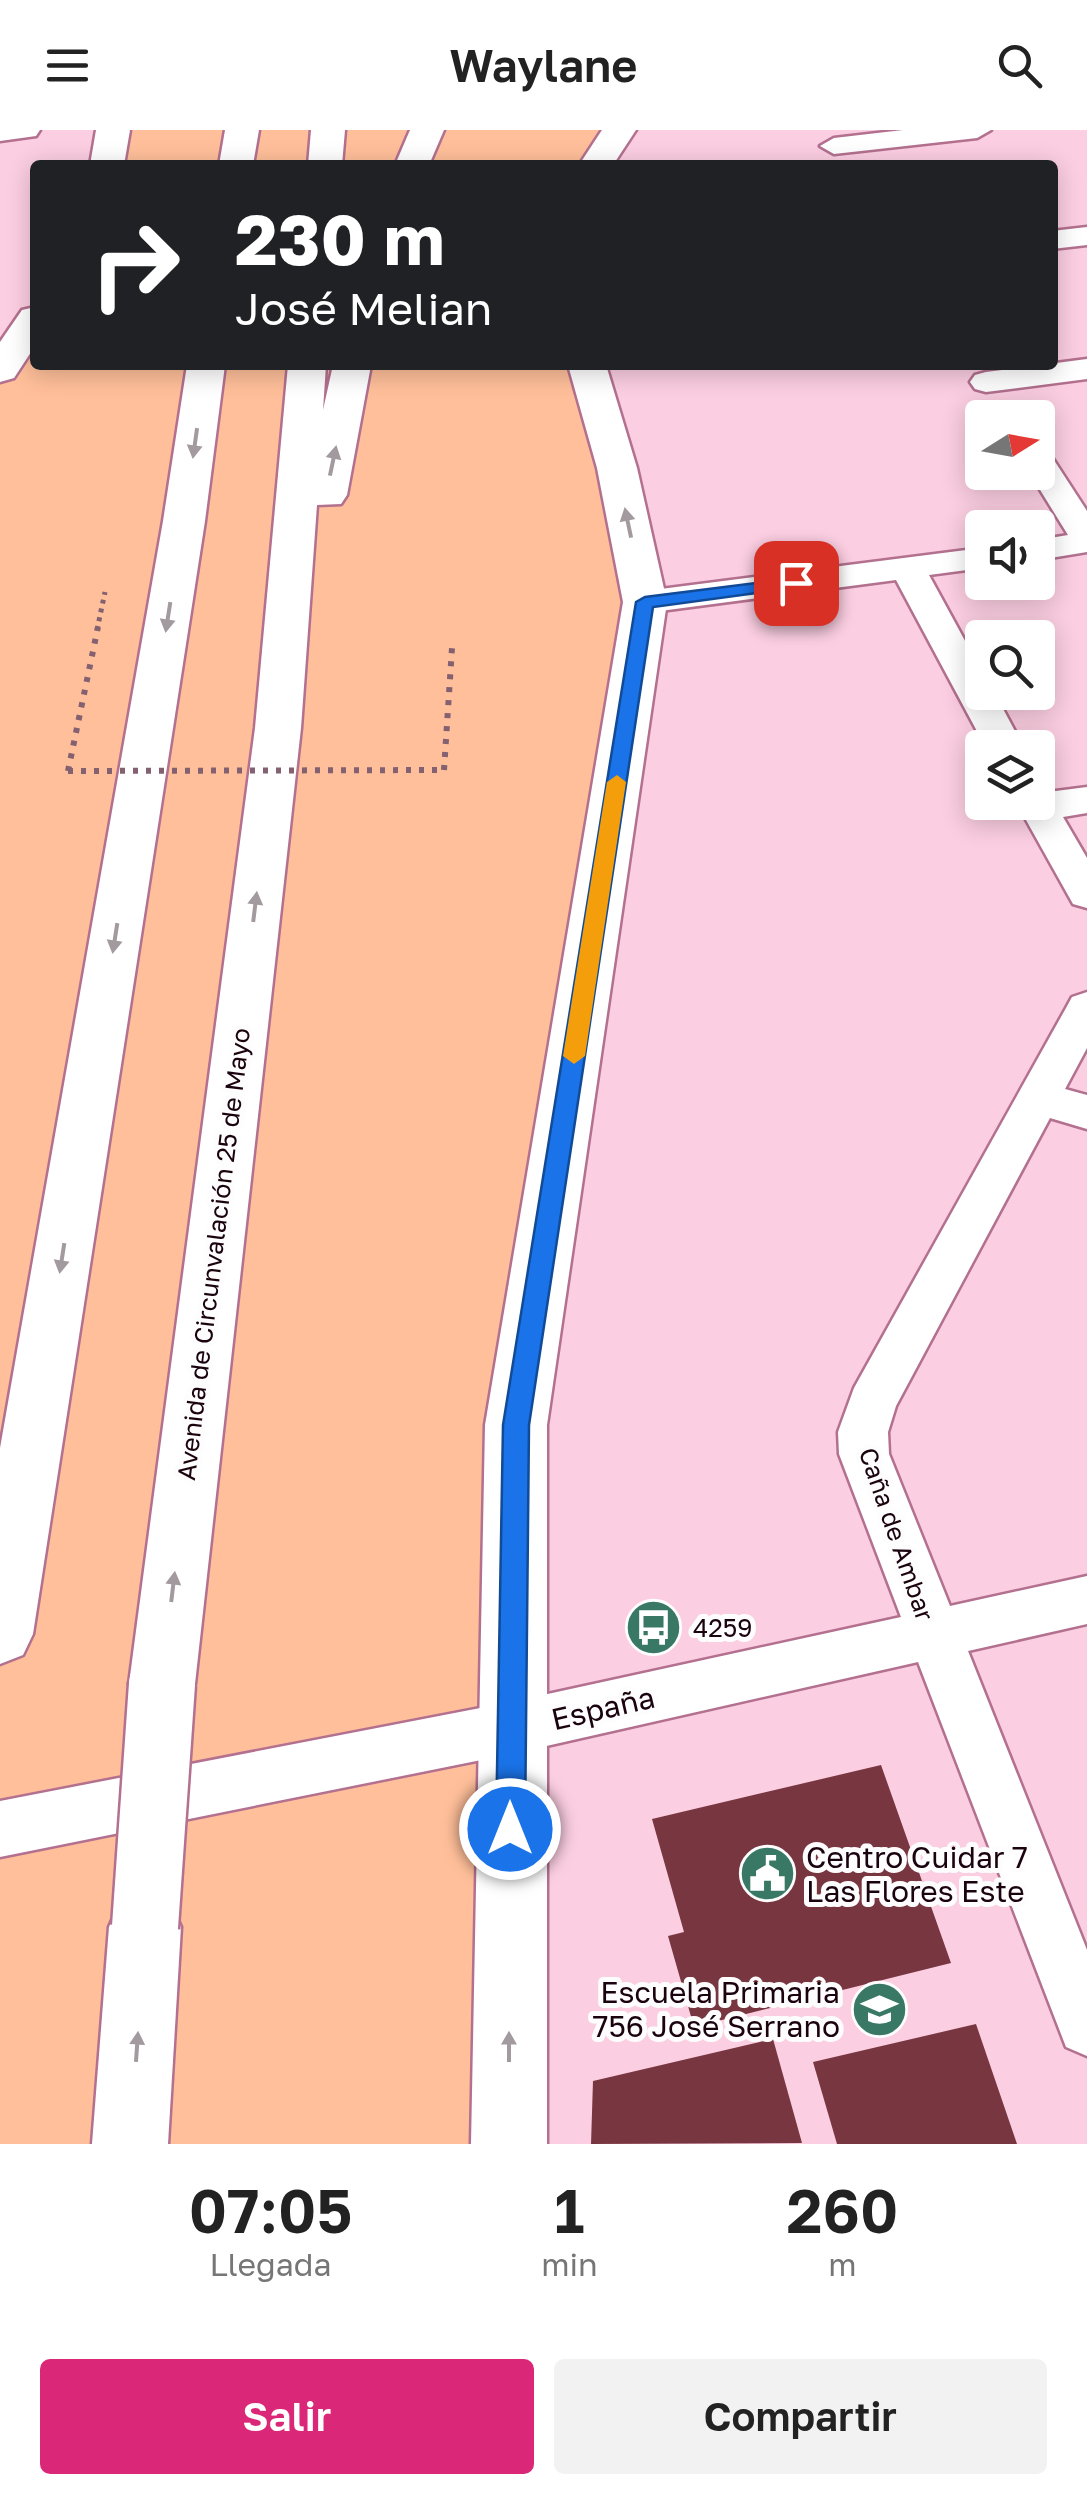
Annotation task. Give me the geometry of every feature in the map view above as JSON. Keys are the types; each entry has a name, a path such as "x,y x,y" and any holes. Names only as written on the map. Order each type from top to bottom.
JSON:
{"main road":[{"path":"108,160 113,130"},
{"path":"212,130 216,160"},
{"path":"237,160 242,130"},
{"path":"325,160 328,130"},
{"path":"414,160 427,130"},
{"path":"599,160 619,130"},
{"path":"0,370 30,325"},
{"path":"0,1634 184,521 205,370"},
{"name":"Avenida de Circunvalación 25 de Mayo","path":"130,2144 162,1684 278,728 307,370"},
{"path":"278,728 351,370"},
{"path":"508,2144 516,1425 645,602 617,468 588,370"}],"street":[{"path":"0,133 26,130"},
{"path":"838,147 978,130"},
{"path":"1058,239 1087,236"},
{"path":"988,384 1087,368"},
{"path":"1055,489 1087,540 1055,547"},
{"path":"645,602 965,561"},
{"path":"908,569 996,730"},
{"path":"1055,803 1087,800"},
{"path":"1045,820 1087,894"},
{"name":"Caña de Ambar","path":"1084,2012 932,1633 864,1454 863,1432 872,1403 1087,1008"},
{"path":"1038,1098 1087,1112"},
{"name":"España","path":"0,1829 511,1728 1087,1600"}],"path":[{"path":"105,592 68,771 444,770 452,648"}],"shaded area":[{"path":"113,130 619,130 599,160 108,160"},
{"path":"30,325 30,370 588,370 645,602 516,1425 509,2144 0,2144 0,370"}],"building":[{"path":"881,1765 951,1963 694,2027 668,1936 684,1932 652,1819"},
{"path":"976,2024 1017,2144 837,2144 813,2062"},
{"path":"773,2039 802,2143 591,2144 593,2081"}],"slow traffic":[{"path":"574,1056 617,782"}],"place":[{"name":"4259","path":"654,1627"},
{"name":"Centro Cuidar 7 Las Flores Este","path":"767,1874"},
{"name":"Escuela Primaria 756 José Serrano","path":"879,2009"}],"route":[{"path":"510,1829 516,1425 645,602 796,583"}]}
